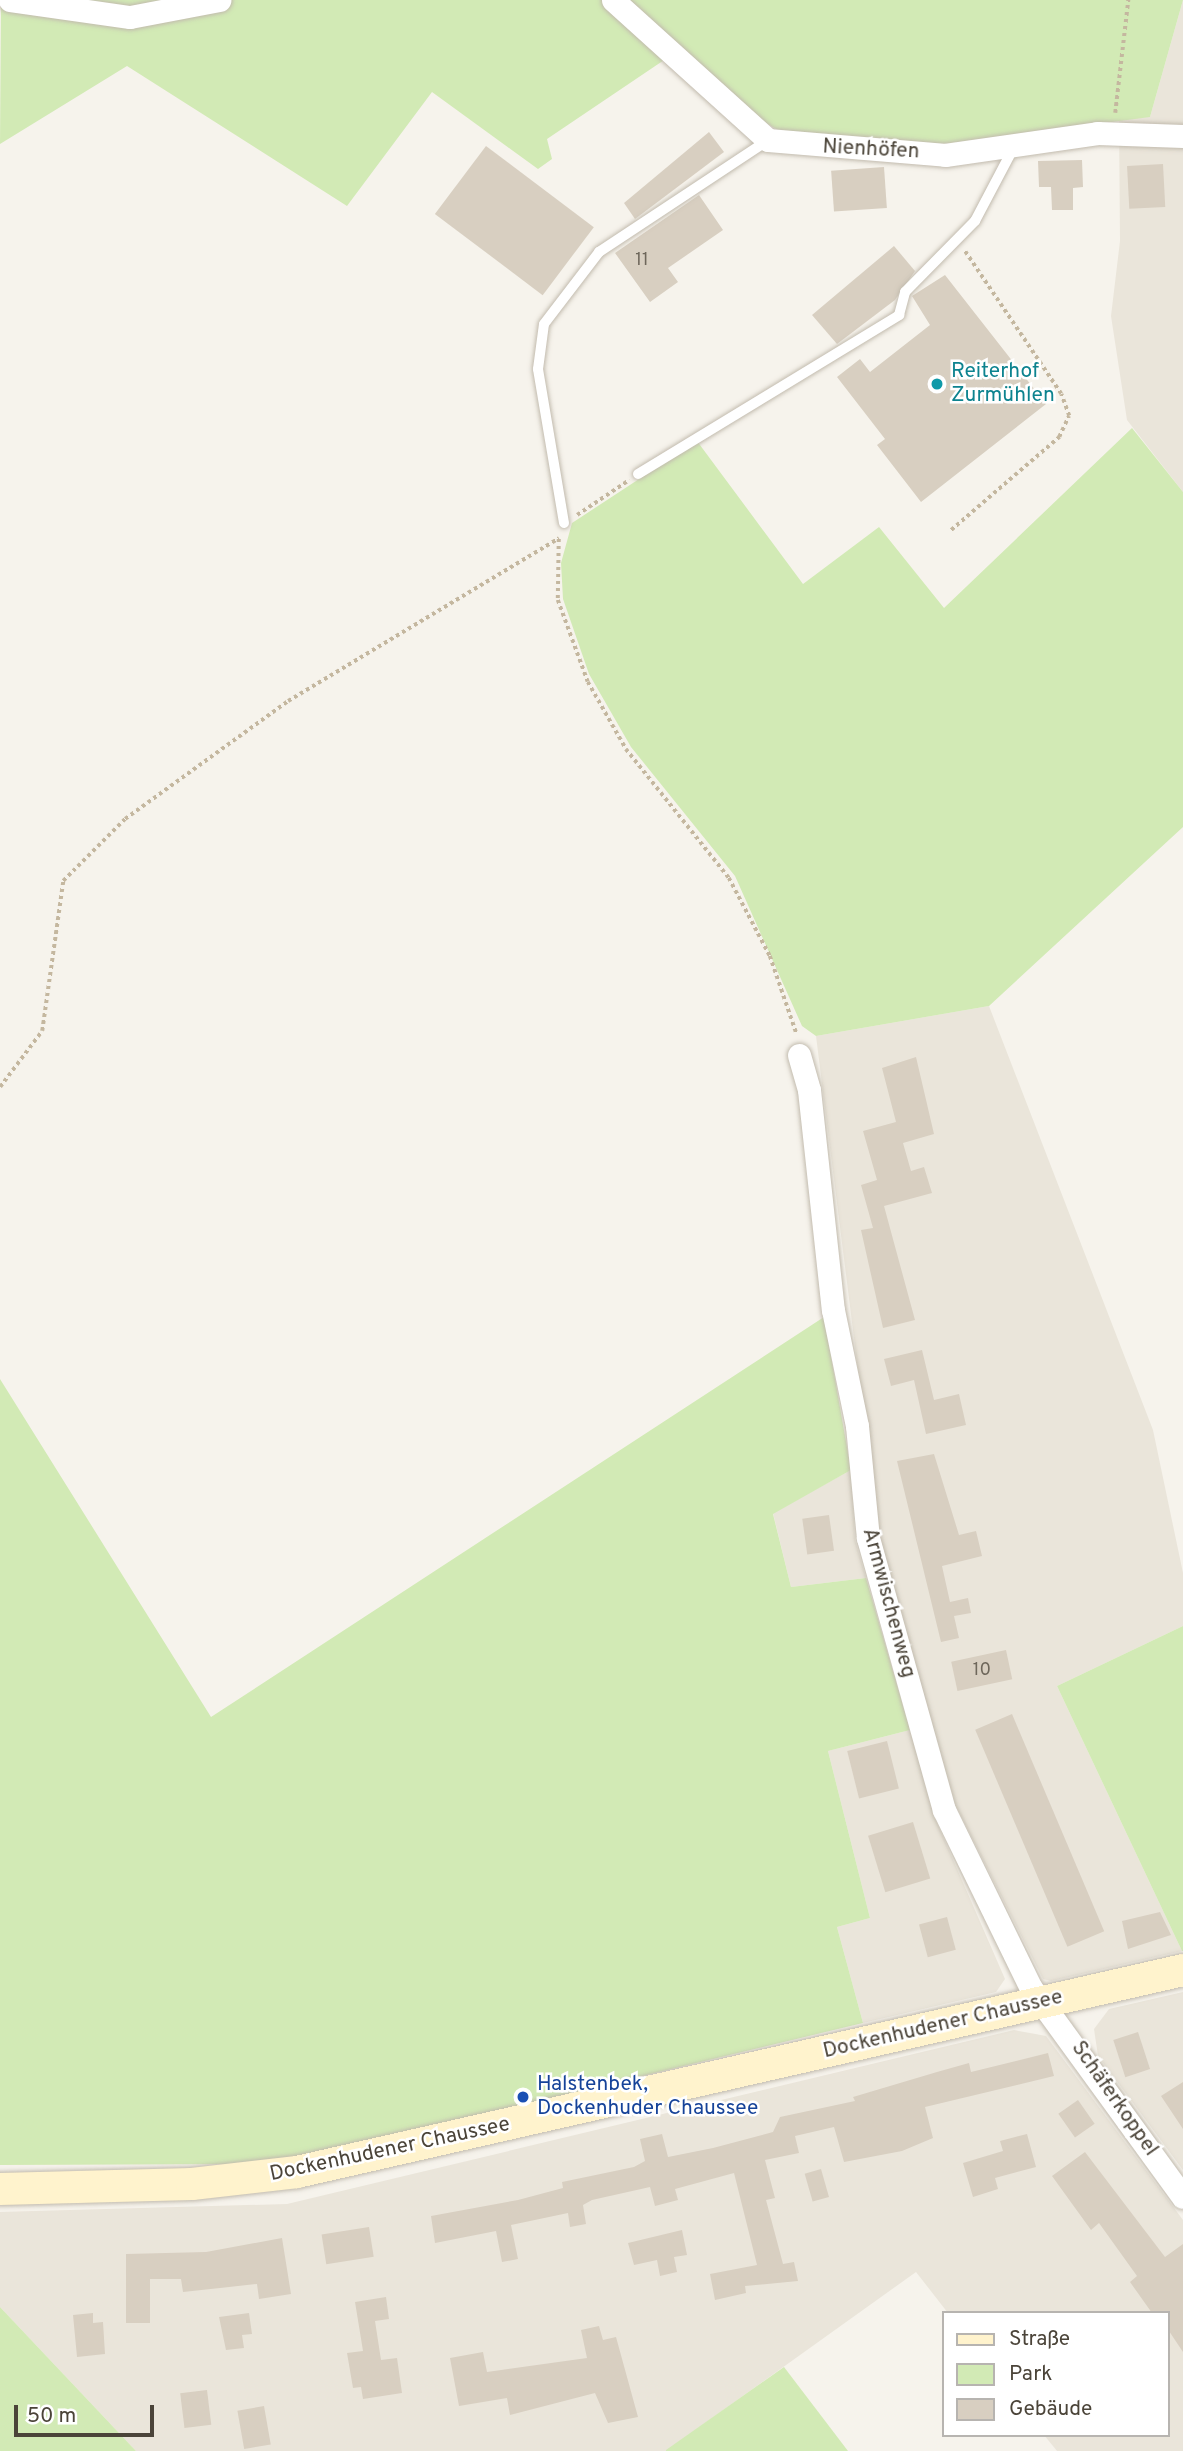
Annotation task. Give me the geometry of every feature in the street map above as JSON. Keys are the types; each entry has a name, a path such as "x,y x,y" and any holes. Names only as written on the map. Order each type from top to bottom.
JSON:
{"main road":[{"name":"Dockenhudener Chaussee","path":"0,2189 192,2185 297,2172 1183,1970"}],"street":[{"path":"10,0 130,17 219,0"},
{"path":"613,0 768,140"},
{"name":"Nienhöfen","path":"768,140 946,155 1016,143 1113,134 1183,136"},
{"name":"Armwischenweg","path":"799,1055 809,1090 833,1310 857,1426 868,1538 944,1810 1014,1958 1042,2002"},
{"name":"Schäferkoppel","path":"1042,2002 1183,2197"}],"lane":[{"path":"564,523 538,369 544,324 599,252 768,140"},
{"path":"638,474 899,315 905,292 975,221 1016,143"}],"path":[{"path":"1113,134 1128,0"},
{"path":"951,530 1059,438 1069,416 1061,394 957,239"},
{"path":"638,474 564,523 559,538 558,600 588,682 626,749 729,878 770,956 796,1028 799,1055"},
{"path":"0,1087 42,1031 63,881 117,827 288,701 559,538"}],"shaded area":[{"path":"1183,0 1183,492 1127,420 1111,316 1120,241 1119,117 1150,117"},
{"path":"989,1006 1153,1430 1183,1573 1183,1626 1057,1686 1182,1951 1051,1981 1043,1979 955,1804 879,1537 816,1036"},
{"path":"851,1470 855,1540 866,1578 791,1587 773,1513"},
{"path":"910,1730 934,1816 1005,1979 996,1992 863,2023 837,1927 870,1918 828,1751"},
{"path":"1183,1992 1183,2170 1098,2056 1094,2029 1109,2009"},
{"path":"1014,2030 1046,2036 1183,2220 1183,2451 1057,2451 1046,2437 1169,2437 1169,2311 946,2311 916,2272 666,2451 136,2451 0,2307 0,2212 287,2204"}],"green space":[{"path":"1,0 1183,0 1150,117 944,144 804,145 733,104 676,52 547,139 552,159 538,169 432,92 347,206 127,66 0,144"},
{"path":"1132,428 1183,492 1183,827 989,1006 816,1036 802,1026 735,876 631,747 589,674 563,599 561,563 572,523 697,441 803,584 879,527 944,608"},
{"path":"824,1317 851,1470 773,1514 791,1587 866,1578 910,1730 828,1751 870,1918 837,1927 863,2023 275,2164 0,2165 0,1379 211,1717"},
{"path":"1183,1626 1183,1951 1182,1951 1057,1686"},
{"path":"0,2307 136,2451 0,2451"},
{"path":"784,2367 848,2451 666,2451 666,2450"}],"building":[{"path":"709,132 724,152 635,219 624,203"},
{"path":"486,146 594,227 543,295 435,214"},
{"path":"1082,160 1083,187 1073,188 1073,210 1052,210 1051,187 1039,187 1038,161"},
{"path":"1163,164 1165,207 1129,209 1127,166"},
{"path":"884,167 887,208 834,212 831,171"},
{"path":"699,195 723,230 668,268 678,282 650,302 615,253"},
{"path":"894,246 915,271 895,300 837,344 812,315"},
{"name":"Reiterhof Zurmühlen","path":"945,275 1046,404 921,502 877,445 885,439 837,377 860,359 870,372 930,325 912,296"},
{"path":"916,1057 934,1134 903,1143 911,1171 924,1167 932,1193 884,1206 915,1320 883,1328 861,1230 873,1228 861,1185 877,1180 863,1131 896,1122 882,1068"},
{"path":"922,1350 934,1400 959,1394 966,1425 926,1434 914,1380 891,1386 884,1359"},
{"path":"934,1454 959,1535 976,1531 982,1556 942,1566 950,1602 968,1598 971,1613 954,1616 959,1638 941,1642 897,1461"},
{"path":"829,1515 834,1551 807,1554 802,1519"},
{"path":"1006,1650 1012,1679 957,1691 951,1662"},
{"path":"1012,1714 1104,1931 1067,1947 975,1730"},
{"path":"887,1741 899,1789 859,1798 847,1751"},
{"path":"913,1822 930,1878 885,1892 868,1836"},
{"path":"1160,1912 1171,1935 1128,1949 1122,1921"},
{"path":"947,1917 956,1950 928,1957 919,1925"},
{"path":"1138,2032 1150,2069 1125,2077 1113,2040"},
{"path":"1048,2053 1054,2076 925,2107 933,2138 902,2151 844,2162 834,2127 795,2136 799,2153 765,2160 775,2198 766,2200 783,2264 794,2262 798,2281 745,2286 746,2293 715,2300 710,2274 757,2265 734,2173 675,2189 678,2200 655,2206 650,2187 592,2200 583,2205 586,2224 570,2227 568,2213 511,2225 518,2259 502,2262 496,2231 435,2243 431,2216 518,2200 563,2188 562,2182 634,2167 645,2161 640,2139 662,2134 668,2157 713,2148 773,2132 780,2117 855,2101 853,2097 937,2072 969,2063 971,2072"},
{"path":"1183,2082 1183,2129 1161,2096"},
{"path":"1078,2100 1095,2124 1075,2138 1058,2114"},
{"path":"1027,2134 1036,2167 995,2178 998,2189 973,2197 963,2163 1003,2151 1000,2141"},
{"path":"1085,2152 1165,2257 1183,2244 1183,2352 1169,2331 1169,2311 1151,2311 1130,2282 1137,2276 1099,2223 1091,2230 1052,2176"},
{"path":"821,2169 829,2197 813,2202 805,2174"},
{"path":"369,2227 374,2257 326,2264 322,2235"},
{"path":"682,2230 687,2255 674,2257 677,2272 660,2276 657,2260 634,2265 628,2243"},
{"path":"282,2238 291,2294 259,2299 257,2284 183,2292 181,2279 150,2279 150,2323 126,2323 126,2254 206,2252"},
{"path":"386,2297 389,2319 375,2321 381,2360 397,2358 402,2393 363,2399 361,2387 353,2388 347,2353 363,2351 355,2302"},
{"path":"93,2313 93,2323 103,2322 105,2354 77,2357 73,2315"},
{"path":"249,2313 252,2334 242,2335 244,2348 226,2350 219,2317"},
{"path":"599,2326 603,2340 616,2337 638,2417 608,2423 595,2393 510,2415 507,2398 459,2406 450,2358 483,2352 487,2372 587,2358 581,2330"},
{"path":"207,2390 211,2425 184,2428 180,2393"},
{"path":"264,2406 271,2444 244,2449 237,2411"}],"place":[{"name":"Reiterhof Zurmühlen","path":"937,384"},
{"name":"Halstenbek, Dockenhuder Chaussee","path":"523,2097"}]}
